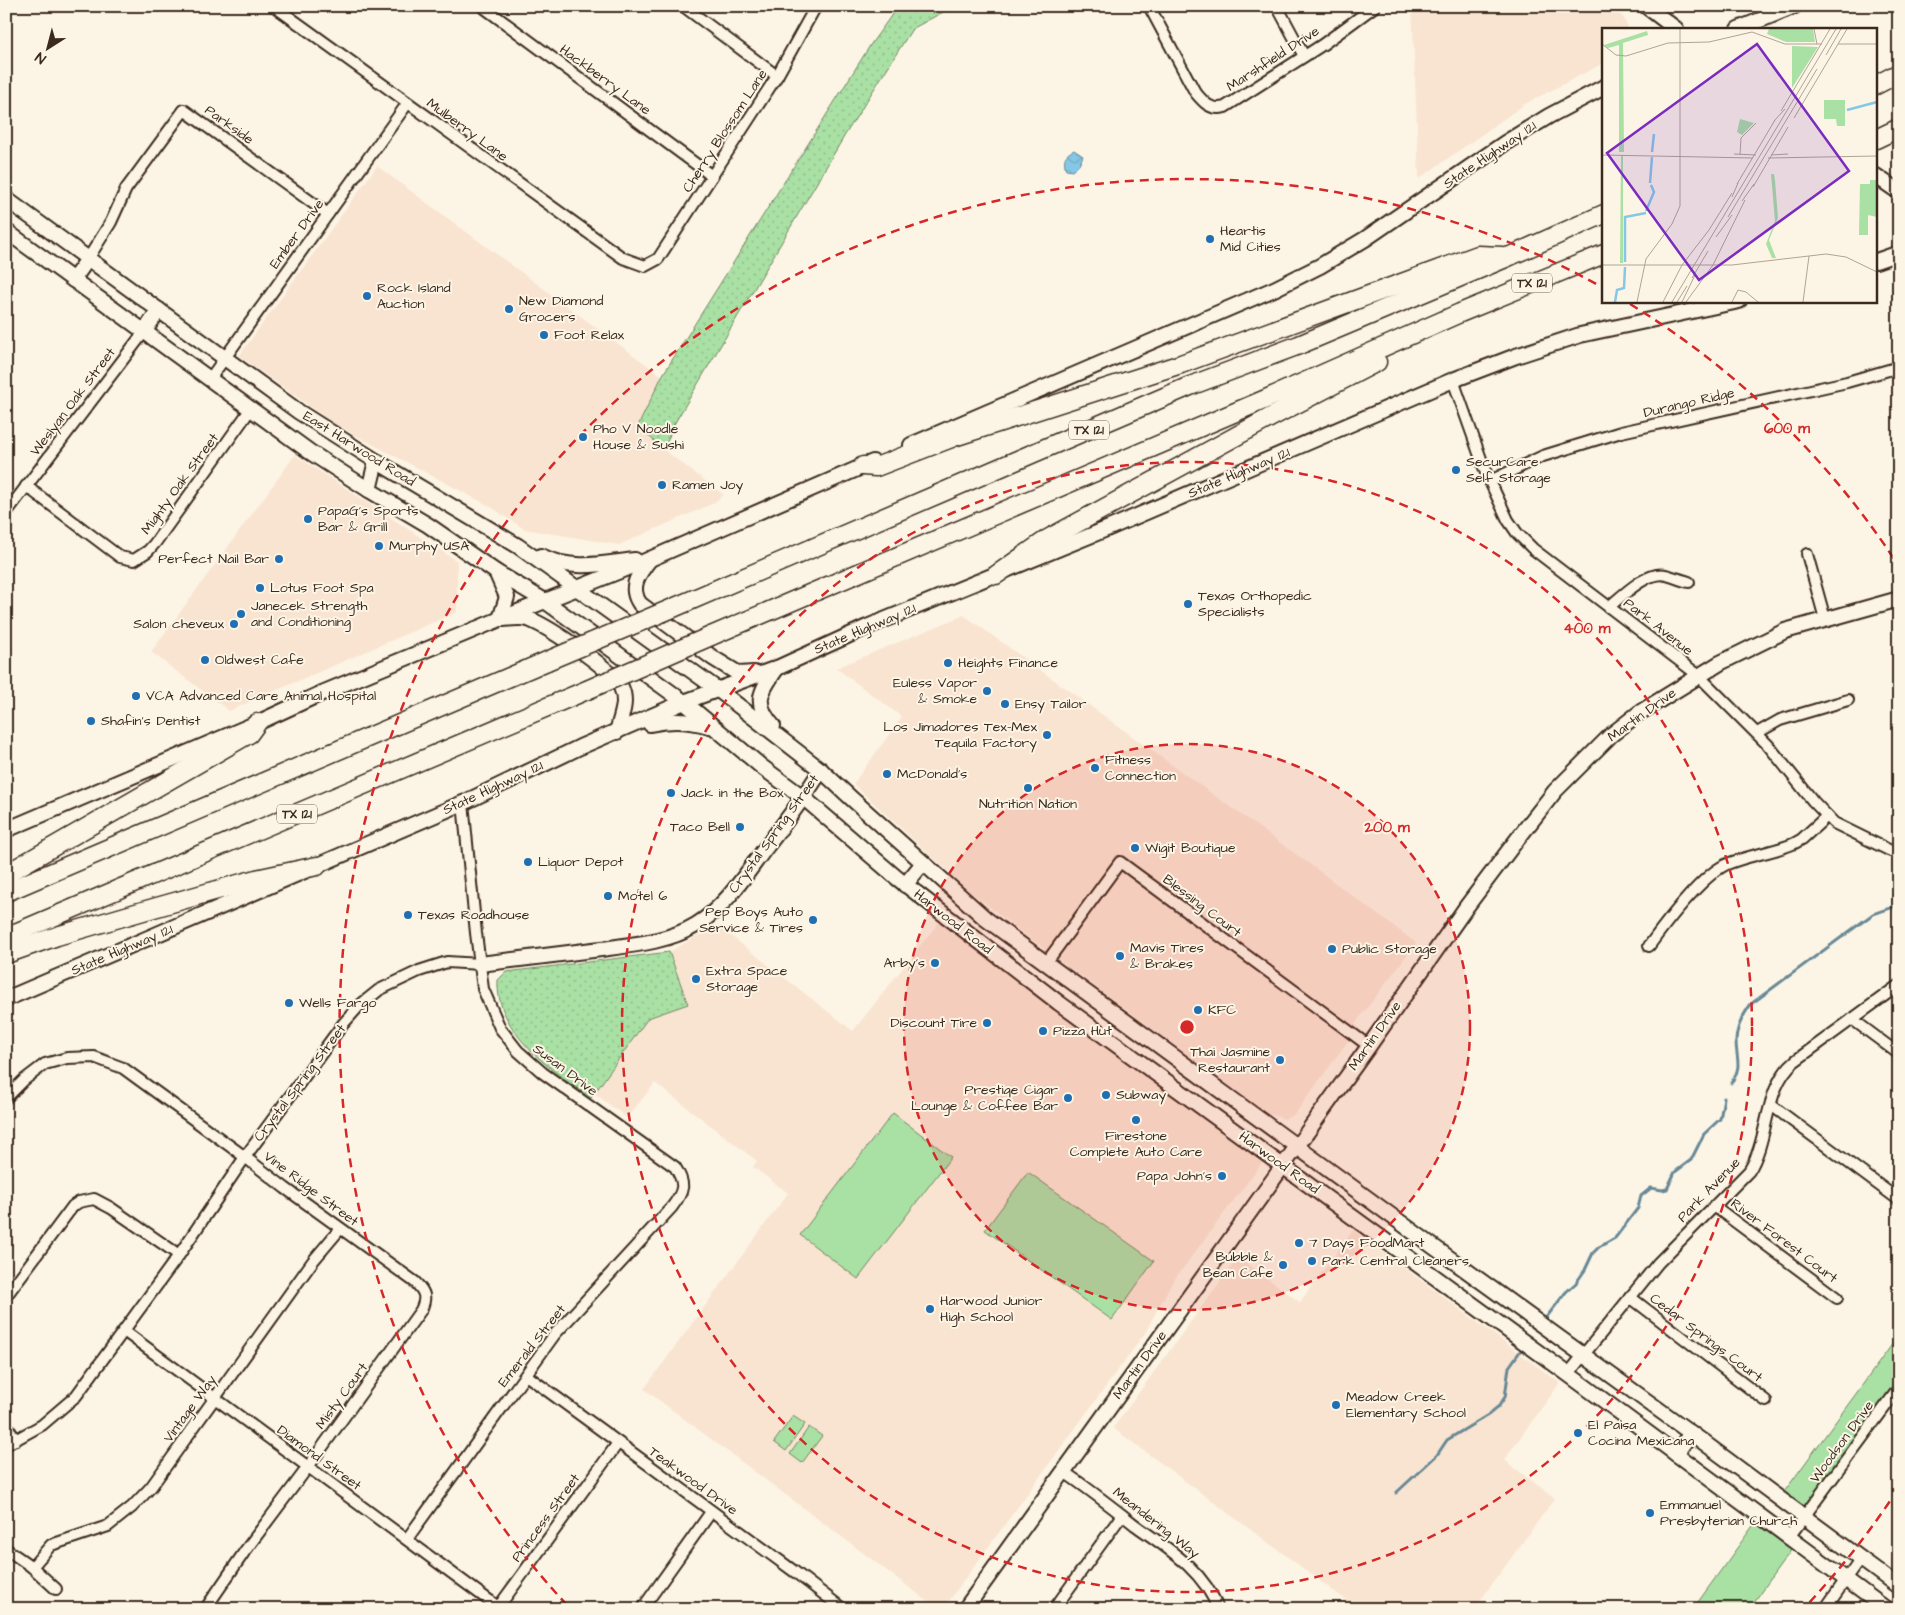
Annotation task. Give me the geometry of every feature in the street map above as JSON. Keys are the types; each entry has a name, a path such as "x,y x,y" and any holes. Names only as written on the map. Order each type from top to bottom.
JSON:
{"highway":[{"path":"1878,84 1899,73"},
{"path":"1878,93 1899,84"},
{"name":"TX 121","path":"6,892 1190,386 1299,345 1508,257 1602,215"},
{"name":"TX 121","path":"6,937 1266,400 1460,313 1602,255"},
{"path":"863,466 876,467 954,437 1181,364 1478,256 1508,257"},
{"path":"996,576 1046,540 1273,416 1361,370 1445,331 1460,313"},
{"path":"6,874 249,734 257,723"},
{"path":"6,954 57,936 256,879 317,866"}],"main road":[{"path":"1646,6 1675,28"},
{"path":"1740,28 1795,6"},
{"name":"State Highway 121","path":"6,830 257,723 322,693 500,618 577,589 650,558 1274,289 1365,239 1505,143 1549,116 1602,88"},
{"path":"1878,177 1899,192"},
{"name":"East Harwood Road","path":"6,199 299,412 376,461 518,546 717,689"},
{"name":"East Harwood Road","path":"6,231 310,452 369,490 428,524 496,572 546,601 684,702"},
{"path":"1878,260 1899,253"},
{"path":"73,280 88,259"},
{"name":"State Highway 121","path":"6,999 463,803 580,747 684,702 777,668 866,627 996,576 1453,380 1516,356 1580,335 1734,302"},
{"path":"144,332 159,310"},
{"path":"369,490 376,461"},
{"path":"518,546 552,562 580,566 650,558"},
{"path":"650,558 638,574 634,587 635,598 640,604 713,658 739,674 748,675 777,668"},
{"path":"496,572 507,597 500,618 529,619 546,628 605,668 620,685 624,700 617,732 667,720 694,722 714,727"},
{"name":"Martin Drive","path":"965,1609 1467,906 1555,791 1611,734 1639,713 1737,653 1769,638 1825,619 1899,599"},
{"path":"777,668 762,689 760,703 763,715 784,740"},
{"name":"Harwood Road","path":"717,689 821,770 986,919 1582,1356 1692,1433 1899,1587"},
{"name":"Harwood Road","path":"684,702 762,767 804,798 905,885 1031,982 1886,1609"},
{"name":"Crystal Spring Street","path":"480,964 642,943 676,935 696,925 736,889 804,798 821,770"},
{"path":"905,885 923,863"},
{"path":"1031,982 1046,963"},
{"path":"1148,1066 1166,1052"},
{"path":"1383,1239 1397,1220"},
{"path":"1676,1454 1692,1433"}],"street":[{"name":"Mulberry Lane","path":"274,6 407,104 623,258 635,264 650,265"},
{"name":"Hackberry Lane","path":"482,6 712,176"},
{"path":"683,6 777,76"},
{"name":"Cherry Blossom Lane","path":"650,265 658,259 777,76 816,6"},
{"name":"Marshfield Drive","path":"1149,6 1195,92 1208,106 1217,109 1225,107 1304,56 1375,6"},
{"path":"1277,6 1304,56"},
{"name":"Ember Drive","path":"209,380 407,104"},
{"name":"Parkside","path":"88,259 112,222 126,189 184,110 328,214"},
{"name":"Weslyan Oak Street","path":"6,513 144,332"},
{"name":"Durango Ridge","path":"1490,481 1543,456 1621,432 1848,382 1899,368"},
{"name":"Park Avenue","path":"1453,380 1490,481 1508,520 1517,533 1533,549 1698,676 1757,733 1786,765 1813,801 1827,816 1842,828 1899,855"},
{"name":"Mighty Oak Street","path":"26,486 120,556 134,560 148,551 155,543 250,410"},
{"path":"1807,554 1825,619"},
{"path":"1609,607 1637,584 1649,578 1667,575 1674,579 1689,582"},
{"path":"1757,733 1780,720 1848,700"},
{"name":"Susan Drive","path":"463,803 483,989 500,1028 518,1051 543,1073 675,1167 681,1176"},
{"path":"1649,946 1707,878 1725,865 1795,843 1827,816"},
{"name":"Blessing Court","path":"1046,963 1120,862 1368,1046"},
{"name":"Crystal Spring Street","path":"6,1445 42,1425 76,1396 179,1255 245,1157 343,1024 360,1006 379,990 419,971 447,962 480,964"},
{"name":"Park Avenue","path":"1568,1374 1663,1257 1743,1178 1752,1165 1781,1078 1791,1065 1899,985"},
{"path":"1852,1019 1899,1054"},
{"name":"Vine Ridge Street","path":"6,1098 24,1080 45,1064 67,1058 94,1057 123,1068 340,1229 416,1282 424,1290 426,1299"},
{"path":"1771,1104 1899,1200"},
{"name":"Emerald Street","path":"406,1539 555,1334 672,1207 683,1188 681,1176"},
{"path":"6,1296 72,1206 79,1202 94,1199 111,1208 179,1255"},
{"name":"River Forest Court","path":"1714,1206 1837,1298"},
{"name":"Vintage Way","path":"32,1568 51,1545 108,1526 132,1507 150,1487 313,1261 340,1229"},
{"name":"Cedar Springs Court","path":"1630,1297 1766,1401"},
{"name":"Misty Court","path":"208,1605 245,1551 421,1310 426,1299"},
{"name":"Diamond Street","path":"124,1331 498,1608"},
{"name":"Teakwood Drive","path":"526,1375 843,1609"},
{"name":"Woodson Drive","path":"1789,1537 1899,1388"},
{"path":"6,1425 16,1440"},
{"name":"Princess Street","path":"498,1608 618,1443"},
{"name":"Meandering Way","path":"1064,1472 1190,1566 1207,1587 1218,1609"},
{"path":"642,1609 712,1512"},
{"path":"1054,1609 1122,1515"},
{"path":"6,1549 56,1589"},
{"path":"1825,1609 1861,1558"}],"shaded area":[{"path":"1412,6 1609,6 1623,17 1628,28 1602,28 1602,64 1525,104 1419,179"},
{"path":"377,166 662,376 638,426 664,450 724,495 712,504 619,545 524,529 491,507 336,425 239,356"},
{"path":"295,455 457,561 457,612 229,711 151,652"},
{"path":"964,615 1416,943 1355,1024 1358,1027 1295,1114 1285,1119 1268,1114 1016,928 968,890 853,784 902,717 836,668"},
{"name":"Harwood Junior High School","path":"939,922 1262,1163 1171,1284 1145,1333 943,1609 938,1609 644,1389 788,1193 753,1167 757,1161 655,1083 627,1118 594,1093 648,1018 688,1004 669,952 717,925 853,1031"},
{"name":"Meadow Creek Elementary School","path":"1353,1230 1560,1383 1504,1460 1555,1498 1474,1609 1358,1609 1113,1428 1238,1257 1300,1302"}],"green space":[{"path":"898,6 954,6 912,29 845,135 673,426 664,450 638,426 662,376 871,44"},
{"path":"669,952 688,1004 648,1018 591,1098 560,1076 529,1049 506,1017 500,999 498,980 506,972"},
{"path":"893,1113 951,1157 858,1279 800,1235"},
{"path":"1028,1172 1154,1261 1112,1320 985,1230"},
{"path":"1899,1335 1899,1381 1807,1505 1802,1506 1784,1492"},
{"path":"793,1416 805,1424 786,1451 774,1442"},
{"path":"809,1427 822,1436 802,1463 790,1454"},
{"path":"1755,1523 1792,1549 1749,1609 1693,1609"}],"water":[{"path":"1074,150 1083,156 1079,165 1072,171 1066,170 1065,158"}],"waterway":[{"path":"1731,1083 1738,1067 1737,1031 1751,1004 1873,914 1899,905"},
{"path":"1545,1319 1566,1292 1576,1283 1593,1253 1599,1247 1615,1238 1638,1208 1641,1196 1651,1188 1667,1189 1675,1172 1691,1160 1704,1134 1720,1119 1724,1098"},
{"path":"1396,1493 1437,1455 1447,1440 1488,1415 1499,1406 1505,1397 1509,1367 1521,1350"}],"place":[{"name":"Heartis Mid Cities","path":"1210,239"},
{"name":"Rock Island Auction","path":"367,296"},
{"name":"New Diamond Grocers","path":"509,309"},
{"name":"Foot Relax","path":"544,335"},
{"name":"Pho V Noodle House & Sushi","path":"583,437"},
{"name":"SecurCare Self Storage","path":"1456,470"},
{"name":"Ramen Joy","path":"662,485"},
{"name":"PapaG's Sports Bar & Grill","path":"308,519"},
{"name":"Murphy USA","path":"379,546"},
{"name":"Perfect Nail Bar","path":"279,559"},
{"name":"Lotus Foot Spa","path":"260,588"},
{"name":"Texas Orthopedic Specialists","path":"1188,604"},
{"name":"Janecek Strength and Conditioning","path":"241,614"},
{"name":"Salon cheveux","path":"234,624"},
{"name":"Oldwest Cafe","path":"205,660"},
{"name":"Heights Finance","path":"948,663"},
{"name":"Euless Vapor & Smoke","path":"987,691"},
{"name":"VCA Advanced Care Animal Hospital","path":"136,696"},
{"name":"Ensy Tailor","path":"1005,704"},
{"name":"Shafin's Dentist","path":"91,721"},
{"name":"Los Jimadores Tex-Mex Tequila Factory","path":"1047,735"},
{"name":"Fitness Connection","path":"1095,768"},
{"name":"McDonald's","path":"887,774"},
{"name":"Nutrition Nation","path":"1028,788"},
{"name":"Jack in the Box","path":"671,793"},
{"name":"Taco Bell","path":"740,827"},
{"name":"Wigit Boutique","path":"1135,848"},
{"name":"Liquor Depot","path":"528,862"},
{"name":"Motel 6","path":"608,896"},
{"name":"Texas Roadhouse","path":"408,915"},
{"name":"Pep Boys Auto Service & Tires","path":"813,920"},
{"name":"Public Storage","path":"1332,949"},
{"name":"Mavis Tires & Brakes","path":"1120,956"},
{"name":"Arby's","path":"935,963"},
{"name":"Extra Space Storage","path":"696,979"},
{"name":"Wells Fargo","path":"289,1003"},
{"name":"KFC","path":"1198,1010"},
{"name":"Discount Tire","path":"987,1023"},
{"name":"Pizza Hut","path":"1043,1031"},
{"name":"Thai Jasmine Restaurant","path":"1280,1060"},
{"name":"Subway","path":"1106,1095"},
{"name":"Prestige Cigar Lounge & Coffee Bar","path":"1068,1098"},
{"name":"Firestone Complete Auto Care","path":"1136,1120"},
{"name":"Papa John's","path":"1222,1176"},
{"name":"7 Days FoodMart","path":"1299,1243"},
{"name":"Park Central Cleaners","path":"1312,1261"},
{"name":"Bubble & Bean Cafe","path":"1283,1265"},
{"name":"Harwood Junior High School","path":"930,1309"},
{"name":"Meadow Creek Elementary School","path":"1336,1405"},
{"name":"El Paisa Cocina Mexicana","path":"1578,1433"},
{"name":"Emmanuel Presbyterian Church","path":"1650,1513"}]}
